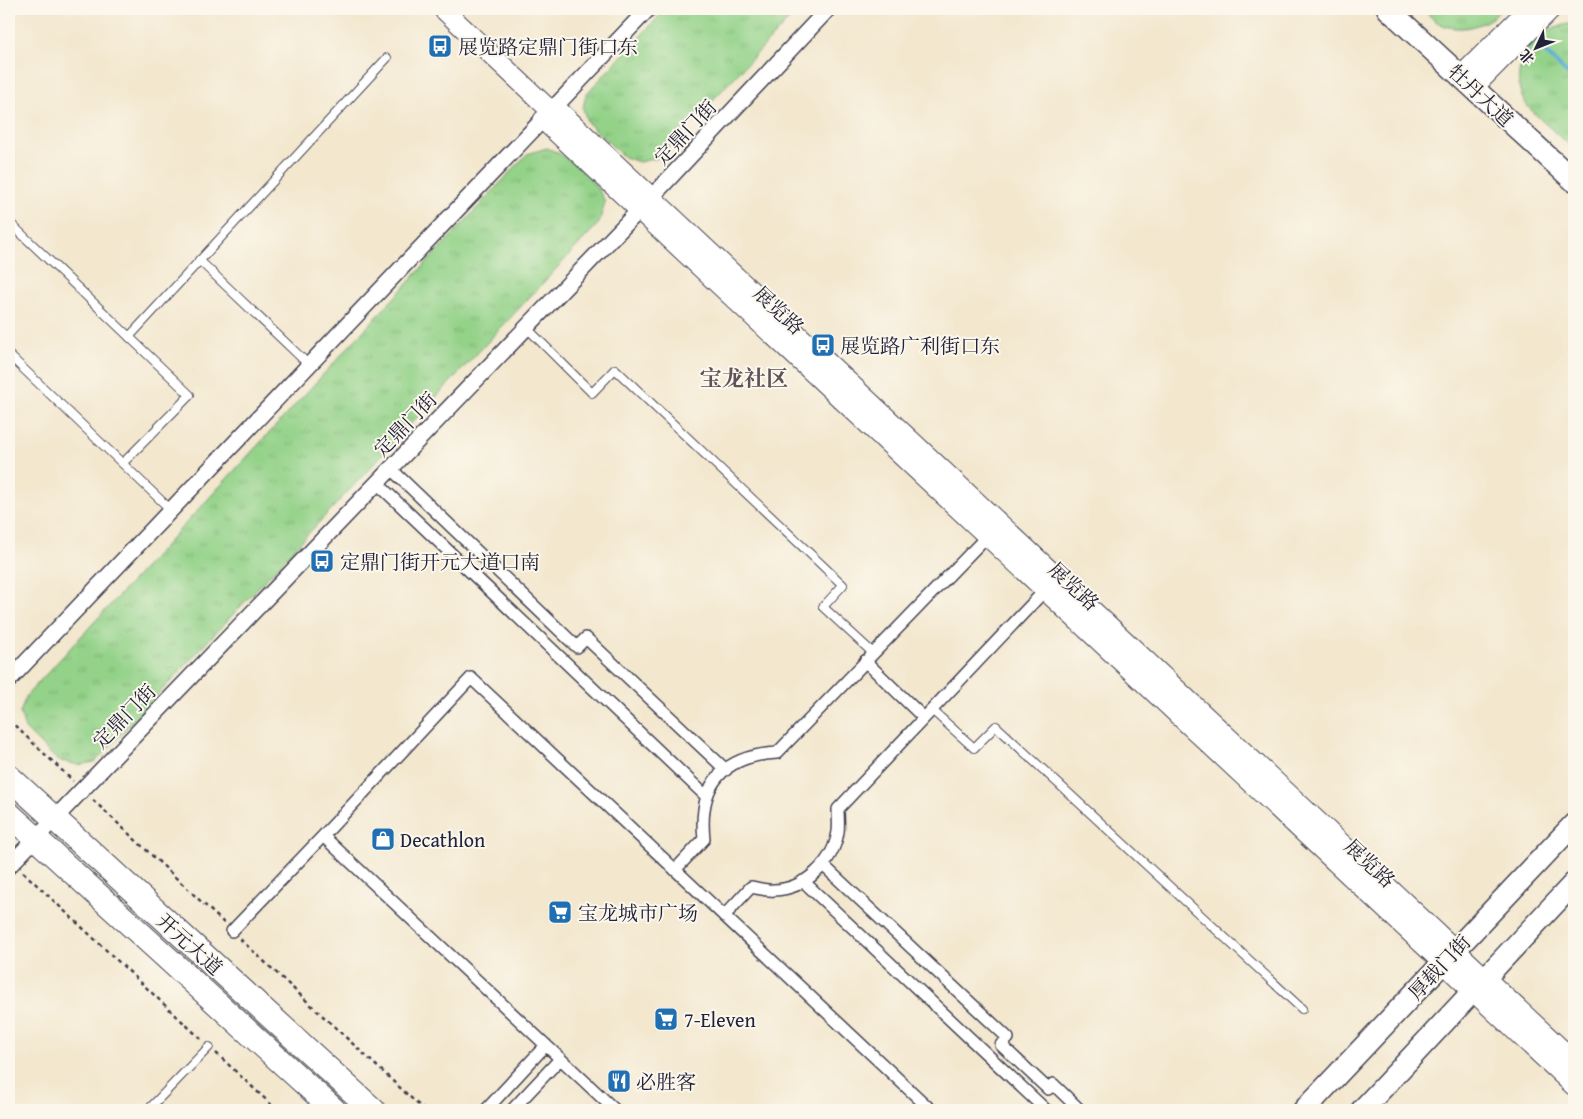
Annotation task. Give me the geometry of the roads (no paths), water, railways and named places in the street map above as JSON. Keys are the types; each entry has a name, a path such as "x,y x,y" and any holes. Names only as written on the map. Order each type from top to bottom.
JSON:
{"main road":[{"name":"牡丹大道","path":"1388,9 1574,181"},
{"name":"开元大道","path":"9,777 52,819 373,1110"},
{"name":"开元大道","path":"9,814 326,1106"},
{"name":"厚载门街","path":"1304,1110 1574,824"},
{"name":"厚载门街","path":"1362,1110 1574,884"}],"street":[{"name":"展览路","path":"443,9 646,204 1480,984 1574,1061"},
{"path":"9,680 648,9"},
{"name":"定鼎门街","path":"10,864 646,204 828,9"},
{"path":"1467,82 1528,9"},
{"path":"1467,82 1550,9"},
{"path":"390,468 577,647 586,638 726,770"},
{"path":"377,482 706,796"},
{"path":"675,870 704,839 702,818 706,796 718,777 735,763 755,754 777,753 993,529"},
{"path":"724,916 751,887 774,890 797,885 816,873 831,854 838,832 838,809 1052,584"},
{"path":"869,657 928,714"},
{"path":"232,932 470,678 932,1110"},
{"path":"323,836 615,1110"},
{"path":"823,864 1008,1038 1001,1045 1048,1089 1053,1084 1080,1110"},
{"path":"803,881 1046,1110"},
{"name":"展览路","path":"1480,984 1574,1086"},
{"path":"486,1110 546,1045"},
{"path":"512,1110 560,1059"}],"lane":[{"path":"129,336 387,58"},
{"path":"9,222 190,395 122,464"},
{"path":"199,260 309,365"},
{"path":"526,327 592,393 614,369 843,585 823,607 869,657"},
{"path":"9,355 171,510"},
{"path":"928,714 974,748 996,726 1302,1009"},
{"path":"148,1110 209,1047"}],"waterway":[{"path":"1545,52 1574,80"}],"place":[{"name":"展览路定鼎门街口东","path":"440,46"},
{"name":"展览路广利街口东","path":"823,345"},
{"name":"定鼎门街开元大道口南","path":"322,561"},
{"name":"Decathlon","path":"383,839"},
{"name":"宝龙城市广场","path":"560,912"},
{"name":"7-Eleven","path":"666,1019"},
{"name":"必胜客","path":"619,1081"}],"district":[{"name":"宝龙社区","path":"744,378"}]}
